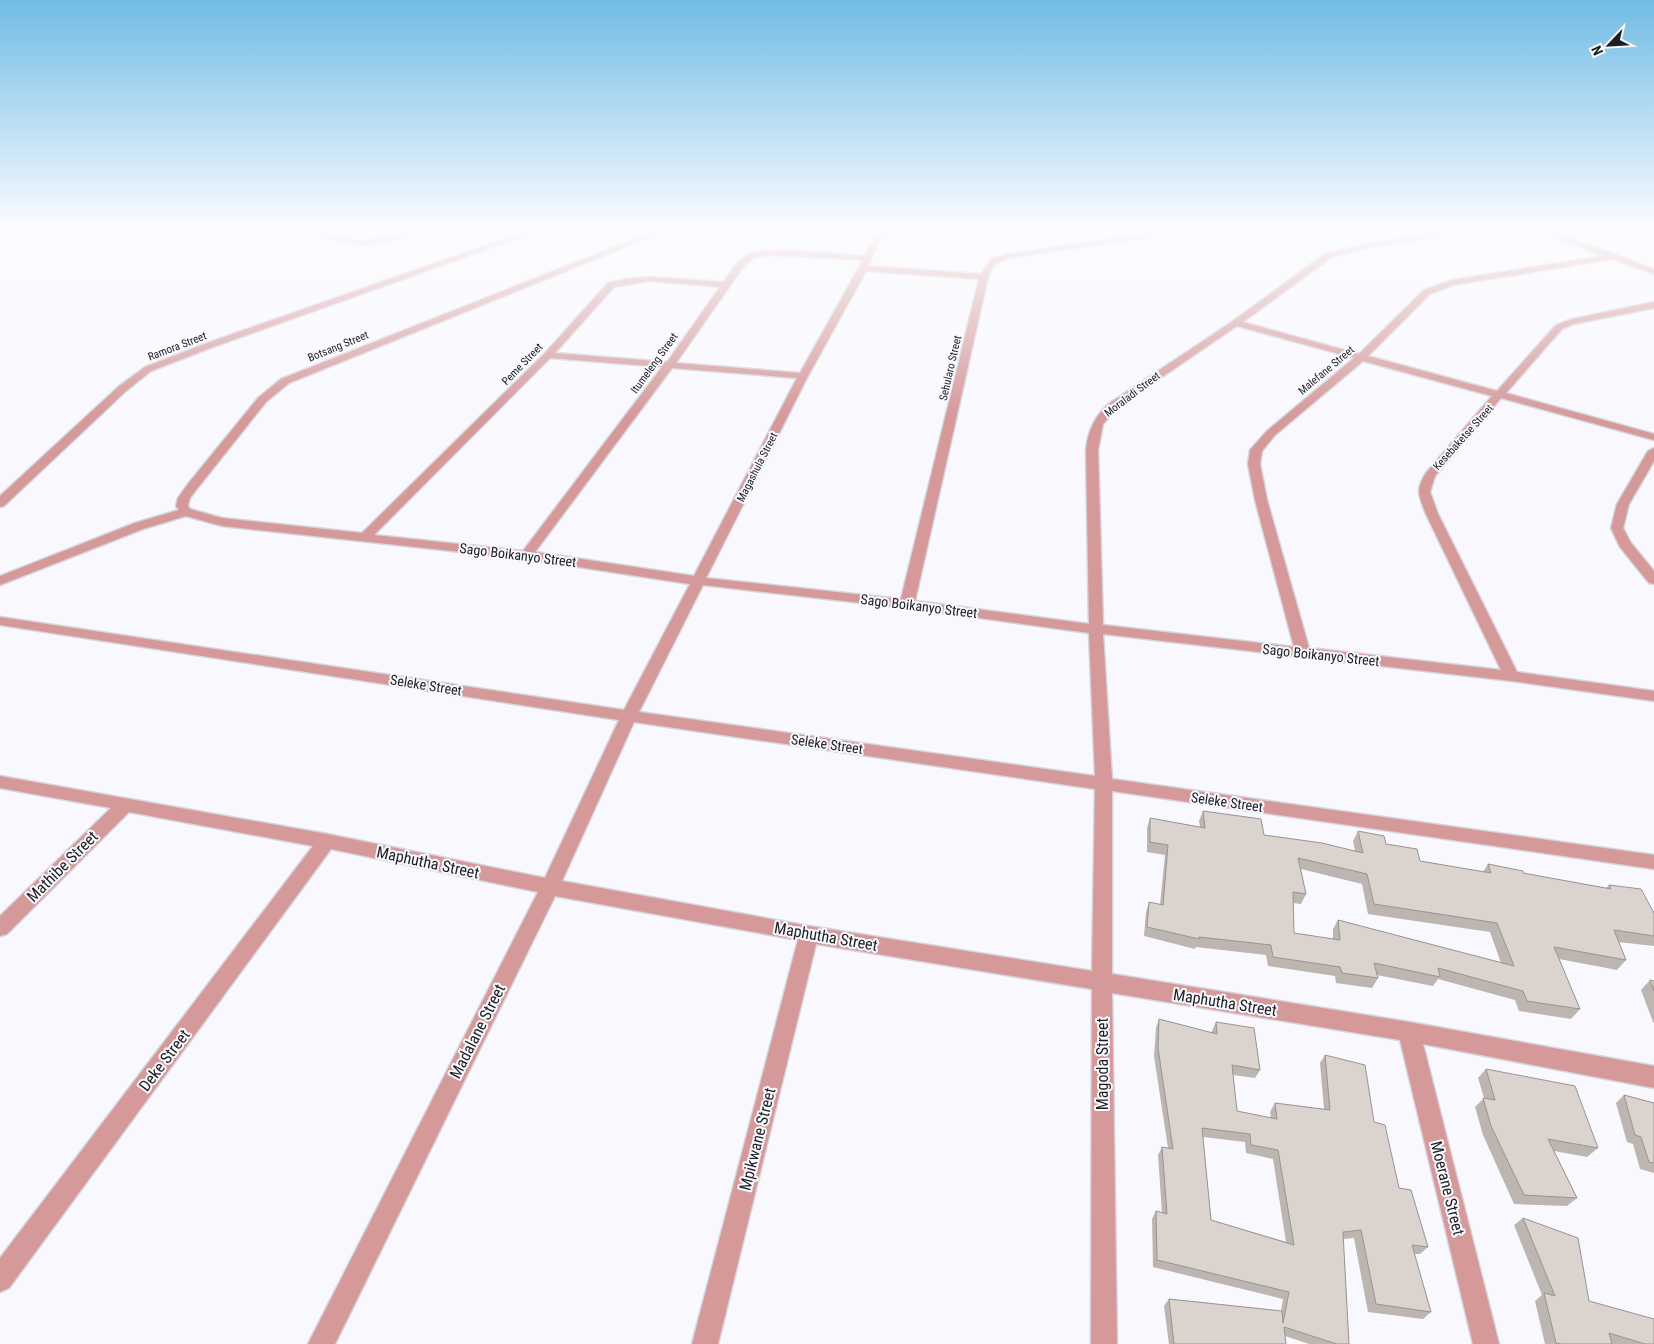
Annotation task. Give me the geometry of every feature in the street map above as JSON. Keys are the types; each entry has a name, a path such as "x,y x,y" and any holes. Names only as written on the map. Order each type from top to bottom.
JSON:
{"street":[{"name":"Ramora Street","path":"0,503 122,389 148,369 366,291"},
{"name":"Botsang Street","path":"186,512 182,506 184,498 192,487 262,400 285,381 510,291"},
{"name":"Peme Street","path":"365,538 548,355 604,291"},
{"name":"Itumeleng Street","path":"526,555 670,364 721,291"},
{"name":"Magashula Street","path":"629,716 803,376 850,291"},
{"name":"Sehularo Street","path":"907,604 981,291"},
{"name":"Moraladi Street","path":"1104,784 1096,629 1092,450 1096,426 1106,411 1114,405 1236,323 1279,291"},
{"name":"Malefane Street","path":"1303,653 1261,500 1254,457 1260,444 1271,433 1361,357 1429,291"},
{"name":"Kesebaketse Street","path":"1512,676 1432,514 1424,492 1425,485 1430,475 1455,444 1559,327 1654,305"},
{"path":"1236,323 1654,437"},
{"path":"548,355 803,376"},
{"path":"1654,450 1624,504 1617,528 1625,544 1654,580"},
{"name":"Sago Boikanyo Street","path":"186,512 222,522 526,555 699,581 907,604 1096,629 1512,676 1654,696"},
{"path":"0,581 139,526 186,512"},
{"name":"Seleke Street","path":"0,621 629,716 1654,862"},
{"name":"Madalane Street","path":"321,1344 550,887 629,716"},
{"name":"Maphutha Street","path":"0,782 327,841 550,887 810,934 1409,1032 1654,1077"},
{"name":"Magoda Street","path":"1104,784 1102,981 1104,1344"},
{"name":"Mathibe Street","path":"0,928 125,805"},
{"name":"Deke Street","path":"0,1279 327,841"},
{"name":"Mpikwane Street","path":"704,1344 810,934"},
{"name":"Moerane Street","path":"1409,1032 1486,1344"}],"building":[{"path":"1203,811 1261,819 1264,835 1322,843 1363,853 1358,831 1384,836 1386,844 1417,849 1420,861 1491,873 1488,864 1523,871 1523,873 1611,889 1609,885 1641,889 1654,913 1654,936 1614,930 1626,960 1554,947 1580,1009 1527,1001 1523,991 1438,968 1440,977 1374,963 1378,978 1342,973 1340,967 1273,957 1271,945 1199,937 1199,939 1147,927 1149,902 1163,905 1168,845 1150,842 1150,818 1205,828","holes":["1298,858 1367,874 1374,904 1497,923 1514,966 1338,920 1340,940 1294,933 1293,892 1306,894"]},
{"path":"1650,980 1654,981 1654,991"},
{"path":"1159,1019 1217,1034 1216,1022 1254,1028 1260,1070 1232,1065 1237,1111 1277,1119 1275,1103 1330,1110 1325,1055 1365,1065 1374,1122 1385,1125 1399,1188 1411,1190 1428,1247 1412,1245 1431,1312 1376,1304 1361,1230 1343,1232 1349,1344 1337,1344 1284,1327 1286,1344 1174,1344 1169,1299 1282,1311 1283,1323 1289,1292 1157,1260 1156,1211 1167,1214 1162,1147 1173,1149 1158,1048","holes":["1202,1128 1250,1134 1251,1145 1278,1150 1294,1245 1211,1220"]},
{"path":"1486,1069 1575,1086 1598,1148 1548,1139 1577,1198 1524,1195 1491,1126 1483,1098 1495,1100"},
{"path":"1624,1095 1654,1103 1654,1163 1649,1162 1641,1137 1635,1135"},
{"path":"1523,1218 1578,1238 1589,1301 1654,1319 1654,1344 1645,1344 1609,1333 1612,1344 1556,1343 1544,1293 1555,1296"}]}
